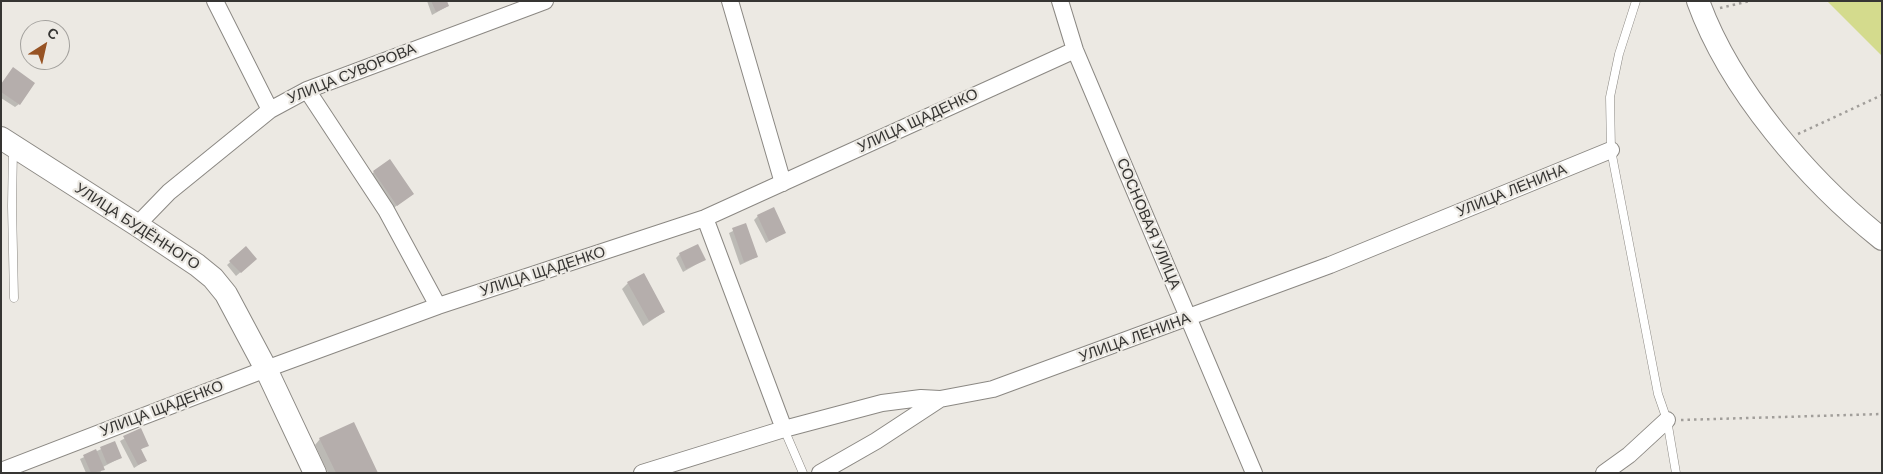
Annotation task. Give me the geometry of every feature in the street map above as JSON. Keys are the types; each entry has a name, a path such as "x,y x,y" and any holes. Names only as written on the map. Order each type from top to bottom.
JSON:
{"main road":[{"path":"1700,6 1724,55 1744,88 1783,141 1840,204 1882,239"},
{"name":"УЛИЦА БУДЁННОГО","path":"7,142 137,225 197,265 213,278 226,294 266,369 315,473"}],"street":[{"path":"215,1 270,110"},
{"name":"УЛИЦА СУВОРОВА","path":"137,225 169,192 270,110 307,90 518,5 545,1"},
{"path":"730,1 783,183"},
{"name":"СОСНОВАЯ УЛИЦА","path":"1060,1 1075,50 1254,473"},
{"name":"УЛИЦА ЩАДЕНКО","path":"1,471 266,369 438,306 705,218 1075,50"},
{"path":"307,90 386,210 438,306"},
{"name":"УЛИЦА ЛЕНИНА","path":"642,473 784,429 882,403 922,398 940,399 993,389 1188,319 1330,265 1611,150"},
{"path":"705,218 784,429"},
{"path":"820,473 876,441 940,399"},
{"path":"1604,473 1629,455 1667,420"}],"lane":[{"path":"1636,1 1619,54 1610,96 1611,150 1658,394 1667,420 1676,473"},
{"path":"7,142 12,206 14,298"},
{"path":"784,429 803,473"}],"path":[{"path":"1700,6 1742,5 1750,1"},
{"path":"1783,141 1882,95"},
{"path":"1667,420 1882,414"}],"green space":[{"path":"1827,1 1882,1 1882,56"}],"building":[{"path":"431,1 447,1 449,6 436,12"},
{"path":"13,67 35,83 20,105 1,92 1,84"},
{"path":"390,159 414,194 397,206 373,171"},
{"path":"774,207 786,233 769,241 757,215"},
{"path":"746,223 758,257 744,262 732,228"},
{"path":"698,244 706,260 686,269 679,253"},
{"path":"246,246 257,259 241,273 229,261"},
{"path":"644,273 665,312 649,321 627,282"},
{"path":"354,422 378,473 336,473 319,438"},
{"path":"141,428 149,446 141,449 147,461 138,465 123,436"},
{"path":"115,441 122,458 107,464 100,447"},
{"path":"96,449 105,470 91,473 83,455"}]}
